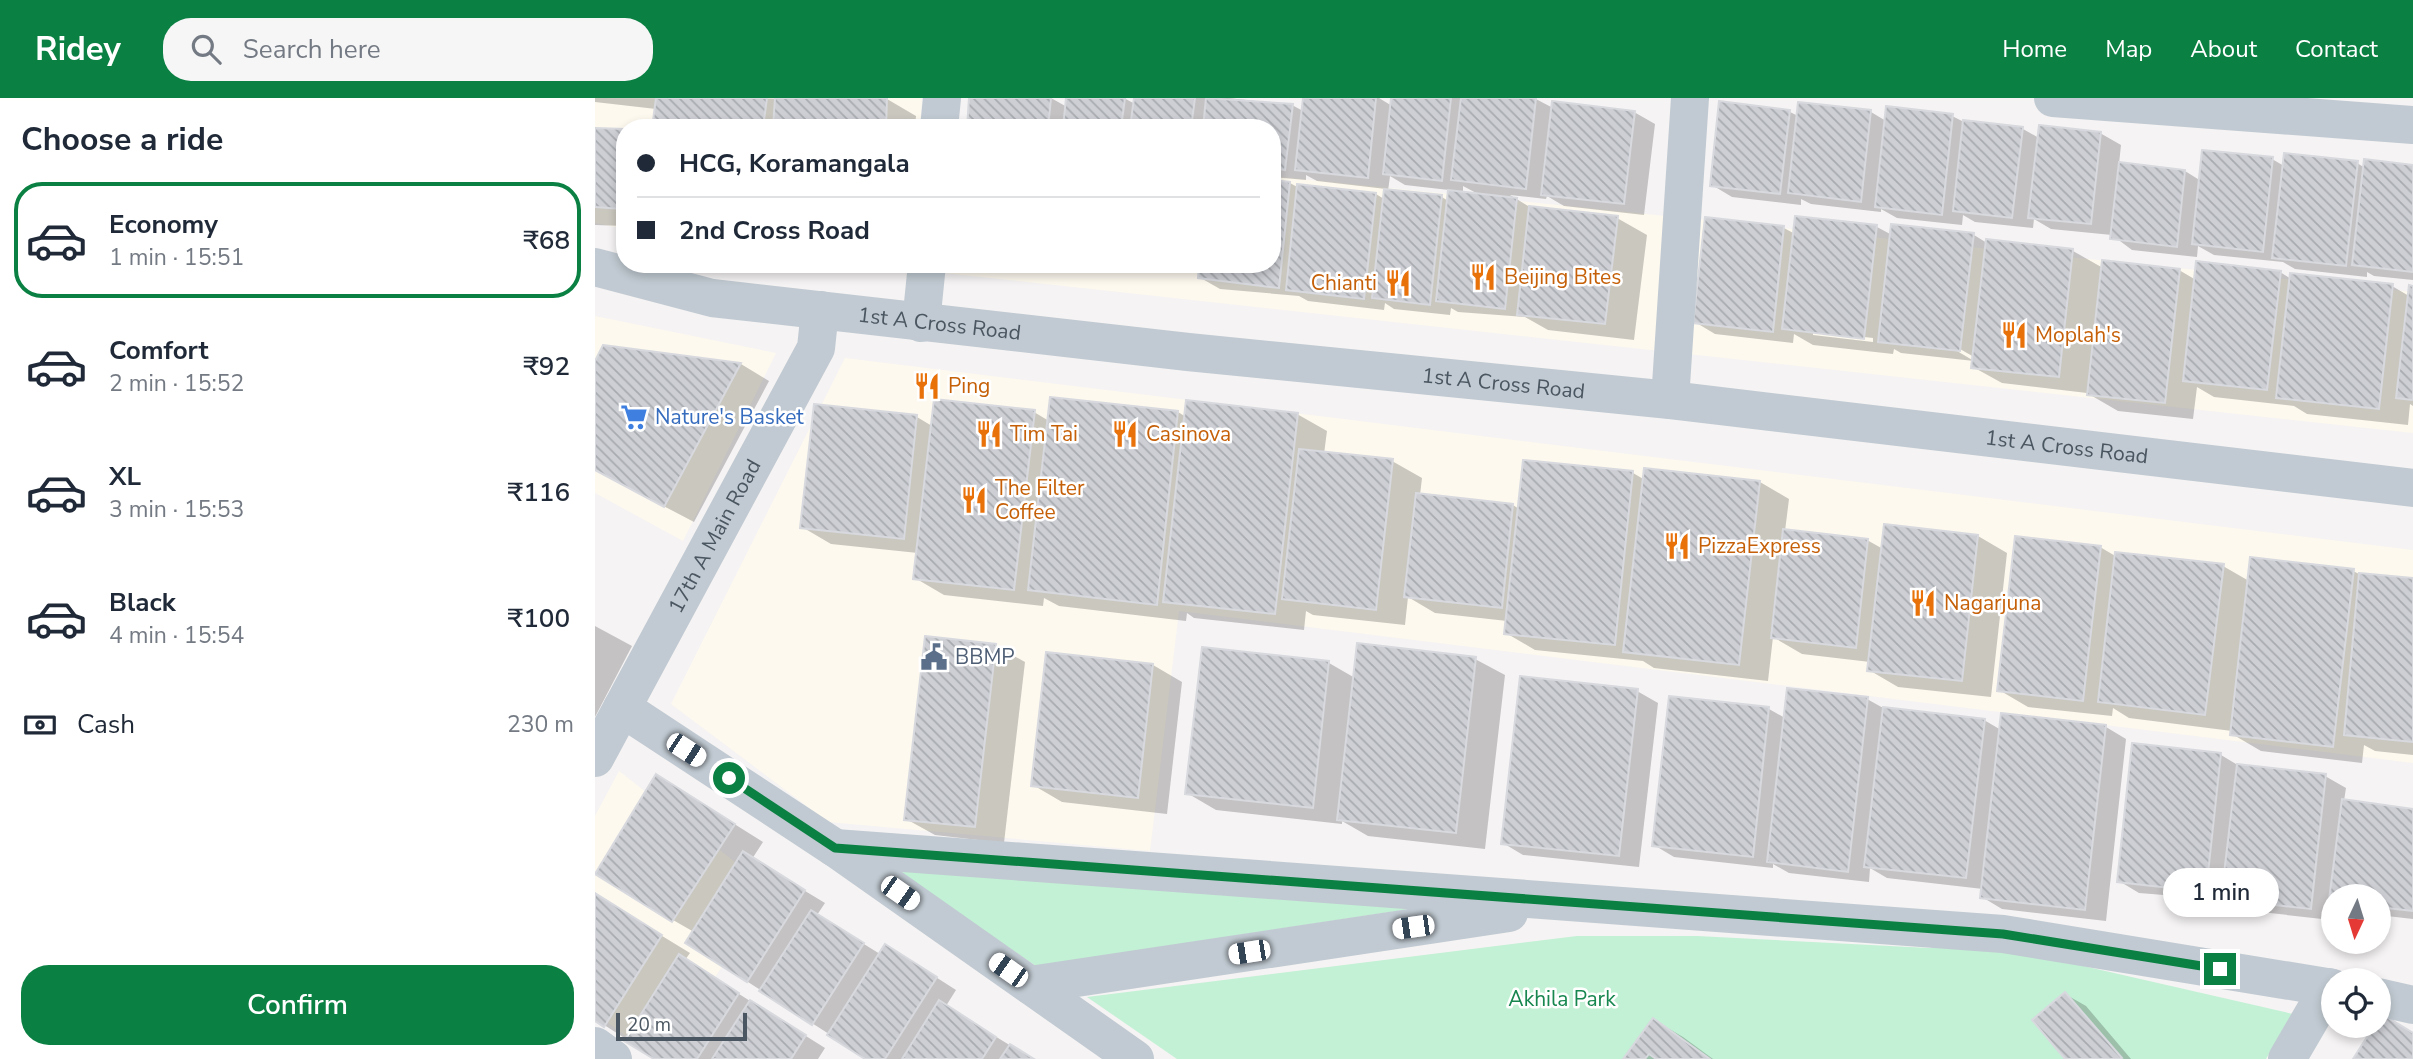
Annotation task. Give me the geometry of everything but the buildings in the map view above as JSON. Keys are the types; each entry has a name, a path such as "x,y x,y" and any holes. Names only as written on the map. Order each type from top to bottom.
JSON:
{"street":[{"path":"940,119 942,98"},
{"path":"1670,400 1690,98"},
{"path":"2053,98 2413,125"},
{"name":"1st A Cross Road","path":"595,267 616,273"},
{"name":"1st A Cross Road","path":"618,273 712,298 921,323 1670,400 2413,488"},
{"path":"921,323 926,273"},
{"name":"17th A Main Road","path":"595,758 816,348 820,310"},
{"path":"622,708 835,848 1135,1059"},
{"path":"835,848 2003,934 2321,986"},
{"path":"1030,985 1577,902"},
{"path":"2391,1001 2413,1005"},
{"path":"2287,1059 2321,1004"},
{"path":"595,1046 613,1059"}],"shaded area":[{"path":"595,98 922,98 921,119 616,119 616,227 595,223"},
{"path":"1281,177 2413,292 2413,433 944,273 1281,273"},
{"path":"595,316 776,353 683,541 595,493"},
{"path":"845,358 2413,550 2413,763 1179,611 1150,851 828,822 671,704"},
{"path":"619,771 772,891 661,1059 657,1059 595,1013 595,816"}],"green space":[{"path":"880,861 1423,907 1036,966"},
{"name":"Akhila Park","path":"1577,936 1697,936 1929,948 1992,945 2293,1014 2266,1059 1177,1059 1087,997"}],"place":[{"name":"Beijing Bites","path":"1483,277"},
{"name":"Chianti","path":"1398,283"},
{"name":"Moplah's","path":"2014,335"},
{"name":"Ping","path":"927,386"},
{"name":"Nature's Basket","path":"634,417"},
{"name":"Tim Tai","path":"989,434"},
{"name":"Casinova","path":"1125,434"},
{"name":"The Filter Coffee","path":"974,500"},
{"name":"PizzaExpress","path":"1677,546"},
{"name":"Nagarjuna","path":"1923,603"},
{"name":"BBMP","path":"934,657"}],"route":[{"path":"729,778 835,848 2003,934 2220,969"}]}
